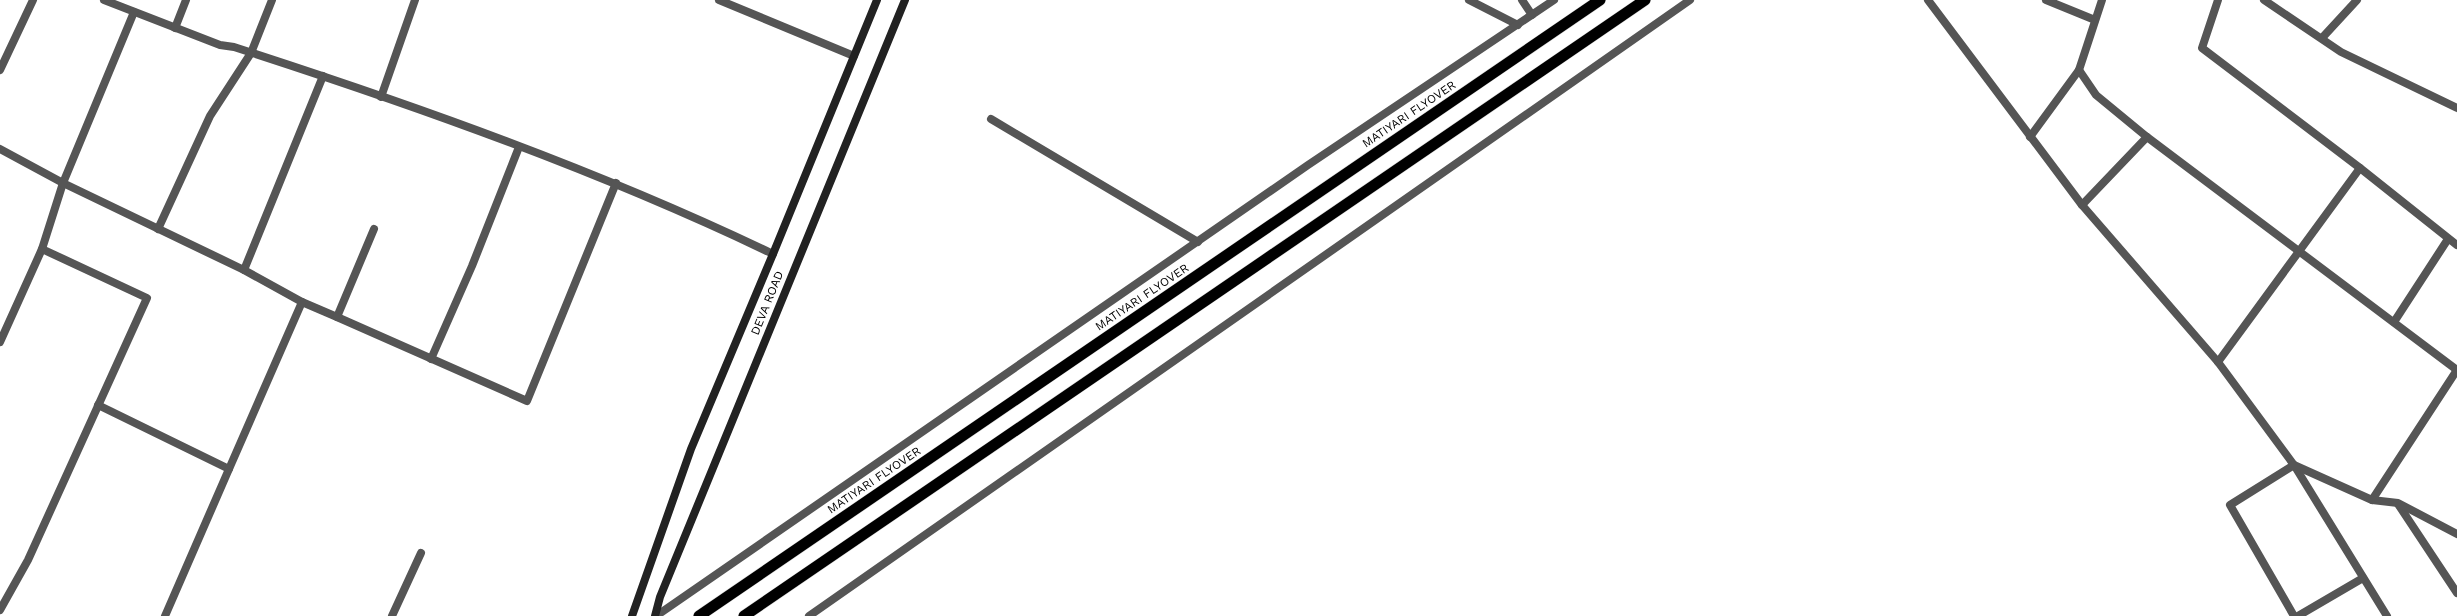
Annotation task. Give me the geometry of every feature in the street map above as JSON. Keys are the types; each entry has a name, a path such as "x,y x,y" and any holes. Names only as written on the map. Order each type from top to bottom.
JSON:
{"highway":[{"name":"MATIYARI FLYOVER","path":"699,616 1600,0"},
{"path":"744,616 1645,0"}],"main road":[{"name":"DEVA ROAD","path":"632,616 691,449 877,0"},
{"name":"DEVA ROAD","path":"655,616 660,597 905,0"}],"street":[{"path":"0,70 32,0"},
{"path":"104,0 220,45 251,53 323,76 616,183 689,214 773,254"},
{"path":"175,28 186,0"},
{"path":"158,229 210,116 251,53 272,0"},
{"path":"381,97 415,0"},
{"path":"719,0 854,56"},
{"path":"1469,0 1518,25"},
{"path":"1522,0 1532,15"},
{"path":"655,616 1198,242 1554,0"},
{"path":"809,616 1690,0"},
{"path":"1928,0 2082,205 2218,362 2294,465 2387,616"},
{"path":"2046,0 2095,20"},
{"path":"2030,137 2079,70 2102,0"},
{"path":"2218,0 2202,48 2360,168 2457,245"},
{"path":"2264,0 2341,52 2457,108"},
{"path":"2322,38 2357,0"},
{"path":"0,342 42,249 64,183 134,12"},
{"path":"2079,70 2096,95 2147,137 2457,370 2372,500"},
{"path":"244,270 323,76"},
{"path":"991,119 1198,242"},
{"path":"2082,205 2147,137"},
{"path":"431,359 472,266 519,147"},
{"path":"0,149 64,183 244,270 302,302 527,400 616,183"},
{"path":"2218,362 2360,168"},
{"path":"337,317 374,229"},
{"path":"2394,322 2448,239"},
{"path":"0,610 28,560 147,298 42,249"},
{"path":"165,616 302,302"},
{"path":"98,405 229,469"},
{"path":"2294,465 2372,500 2398,503 2457,534"},
{"path":"2294,465 2230,506 2294,616"},
{"path":"2398,503 2457,593"},
{"path":"392,616 420,553"},
{"path":"2298,616 2363,578"}]}
